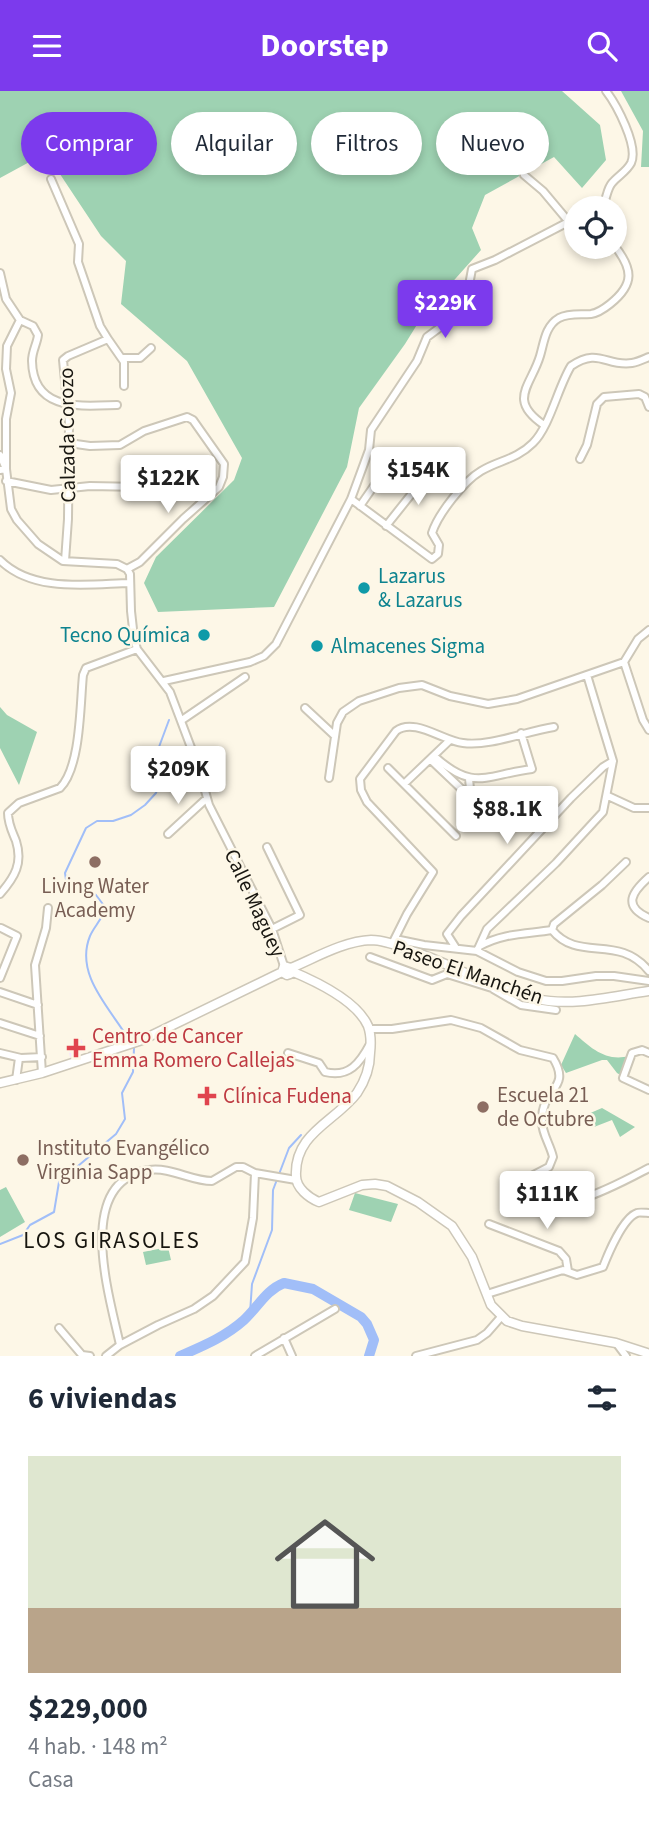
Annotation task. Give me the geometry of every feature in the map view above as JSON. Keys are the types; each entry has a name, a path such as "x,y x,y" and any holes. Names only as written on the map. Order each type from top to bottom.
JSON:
{"street":[{"path":"606,91 616,105 634,155 628,168 612,183 606,196"},
{"path":"524,175 564,212"},
{"path":"51,179 79,244 78,262 100,326 122,358 125,367 124,386"},
{"path":"164,681 250,662 264,656 285,630 351,499 369,450 371,430 417,361 427,337 454,317 466,301 472,269 564,224"},
{"path":"544,425 531,416 524,398 525,387 540,356 542,342 556,320 575,314 594,314 620,295 629,283 623,259"},
{"path":"0,273 6,299 20,320 33,326 38,335 33,350 32,367 46,397 66,405 117,405"},
{"path":"3,470 10,393 6,369 7,346 20,320"},
{"name":"Calzada Corozo","path":"65,561 69,443 63,360 108,338"},
{"path":"122,358 140,358 151,348"},
{"path":"351,499 432,559 439,545 432,533 435,522 461,489 481,471 521,453 536,441 562,380 571,366 581,359 594,356 632,363 649,357"},
{"path":"580,459 587,445 597,404 601,399 639,394 645,397 649,407"},
{"path":"69,443 90,446 120,445 144,431 183,417 193,420 221,460 224,468 219,487 141,562 127,569"},
{"path":"360,506 396,454"},
{"path":"0,455 8,501 17,520 38,544 65,561 117,564 127,569"},
{"path":"386,526 429,472"},
{"path":"6,481 51,491 67,488 141,487 148,486 157,476"},
{"path":"0,560 22,575 55,583 130,583"},
{"path":"0,894 19,868 20,858 8,822 8,813 19,803 60,788 65,783 75,749 86,668 137,649 127,569"},
{"path":"329,778 337,723 343,712 359,701 399,688 422,685 450,696 488,704 499,703 545,691 624,662 638,639 649,630"},
{"name":"Calle Maguey","path":"137,649 164,681 182,720 206,799 272,929 287,969"},
{"path":"624,662 643,720 649,730"},
{"path":"478,949 487,929 603,812 613,761 587,675"},
{"path":"182,720 245,677"},
{"path":"305,708 335,736"},
{"path":"554,727 465,744 410,727 400,728 360,779 360,790 367,802 433,872 393,941 478,949 518,972 545,981 596,976 649,981"},
{"path":"433,758 469,779 532,769 522,733"},
{"path":"405,783 450,740"},
{"path":"433,758 471,798 469,779"},
{"path":"456,948 447,934 461,916 571,797 613,761"},
{"path":"388,768 456,837"},
{"path":"608,796 634,808 649,808"},
{"path":"168,834 206,799"},
{"path":"267,847 300,915 272,929"},
{"path":"552,930 554,924 626,862"},
{"path":"649,877 632,897 636,911 649,918"},
{"path":"43,1073 35,965 46,928 48,908"},
{"path":"0,978 17,936 1,928"},
{"path":"478,949 491,940 520,933 552,930 568,944 606,947 628,953 640,960 649,971"},
{"name":"Paseo El Manchén","path":"0,1083 43,1073 131,1044 287,969 353,943 372,940 393,941 520,995 562,1002 649,991"},
{"path":"314,980 313,966 320,956"},
{"path":"370,957 432,980 447,974 520,995"},
{"path":"287,969 314,980 341,997 363,1020 369,1029 371,1042 370,1062 357,1093 315,1129 303,1146 296,1162 296,1180 302,1190 319,1202 362,1185 387,1186 418,1202 452,1226 472,1257 487,1294 501,1317 522,1326 616,1343 648,1353"},
{"path":"493,989 521,1005 556,1010"},
{"path":"0,992 38,1005"},
{"path":"369,1029 392,1029 451,1020 481,1028 520,1050 553,1058 560,1069 560,1078 557,1087 547,1096 542,1107 541,1123 553,1157 549,1167 522,1181 520,1193 525,1200 547,1207 569,1204 649,1168"},
{"path":"0,1023 40,1036"},
{"path":"288,1053 319,1063 325,1072 335,1075 347,1072 359,1064 371,1042"},
{"path":"649,1053 642,1050 632,1053 623,1078 649,1090"},
{"path":"0,1053 19,1058 42,1057"},
{"path":"16,1080 19,1058"},
{"path":"120,1345 106,1276 102,1237 103,1220 113,1191 132,1175 150,1170 209,1181 236,1167 296,1180"},
{"path":"106,1356 120,1345 194,1309 213,1296 245,1262 253,1218 255,1173"},
{"path":"487,1294 563,1270 577,1275 603,1267 615,1240 632,1217 637,1213 649,1213"},
{"path":"489,1224 559,1251 566,1259 568,1271"},
{"path":"255,1356 335,1309"},
{"path":"416,1356 477,1340 501,1317"},
{"path":"59,1328 82,1355 90,1356"},
{"path":"284,1338 292,1356"},
{"path":"616,1343 626,1356"}],"shaded area":[{"name":"Centro de Cancer Emma Romero Callejas","path":"81,1039 86,1051 70,1057 67,1045"}],"green space":[{"path":"0,91 562,91 600,125 606,160 582,188 554,157 549,160 549,112 436,112 436,175 521,175 485,195 472,228 481,250 423,315 359,408 347,467 274,607 158,612 144,583 156,557 234,480 242,458 187,361 121,304 126,261 101,236 61,175 157,175 157,112 21,112 21,167 0,178"},
{"path":"621,91 649,91 649,167 641,167 643,131"},
{"path":"0,707 7,715 37,732 19,785 0,748"},
{"path":"575,1034 593,1049 606,1055 629,1056 622,1076 607,1060 566,1073 561,1065"},
{"path":"602,1108 635,1127 620,1137 612,1120 594,1127 588,1114"},
{"path":"6,1187 25,1222 0,1237 0,1190"},
{"path":"355,1193 398,1204 391,1222 349,1210"},
{"path":"168,1247 171,1260 146,1265 143,1252"}],"waterway":[{"path":"129,1040 97,991 87,964 86,950 90,936 105,907 96,895 66,880 65,873 86,828 97,821 113,821 131,815 156,793 161,779 156,755 169,720"},
{"path":"0,1244 23,1235 30,1225 54,1212 59,1182 116,1134 125,1119 122,1093 133,1072 134,1048"},
{"path":"250,1313 252,1284 272,1230 273,1190 289,1148 301,1135"},
{"path":"180,1356 229,1331 244,1320 272,1290 284,1283 313,1289 361,1317 374,1340 369,1356"}],"place":[{"name":"Lazarus & Lazarus","path":"364,588"},
{"name":"Tecno Química","path":"204,635"},
{"name":"Almacenes Sigma","path":"317,646"},
{"name":"Living Water Academy","path":"95,862"},
{"name":"Centro de Cancer Emma Romero Callejas","path":"76,1048"},
{"name":"Clínica Fudena","path":"207,1096"},
{"name":"Escuela 21 de Octubre","path":"483,1107"},
{"name":"Instituto Evangélico Virginia Sapp","path":"23,1160"}],"district":[{"name":"LOS GIRASOLES","path":"112,1240"}]}
